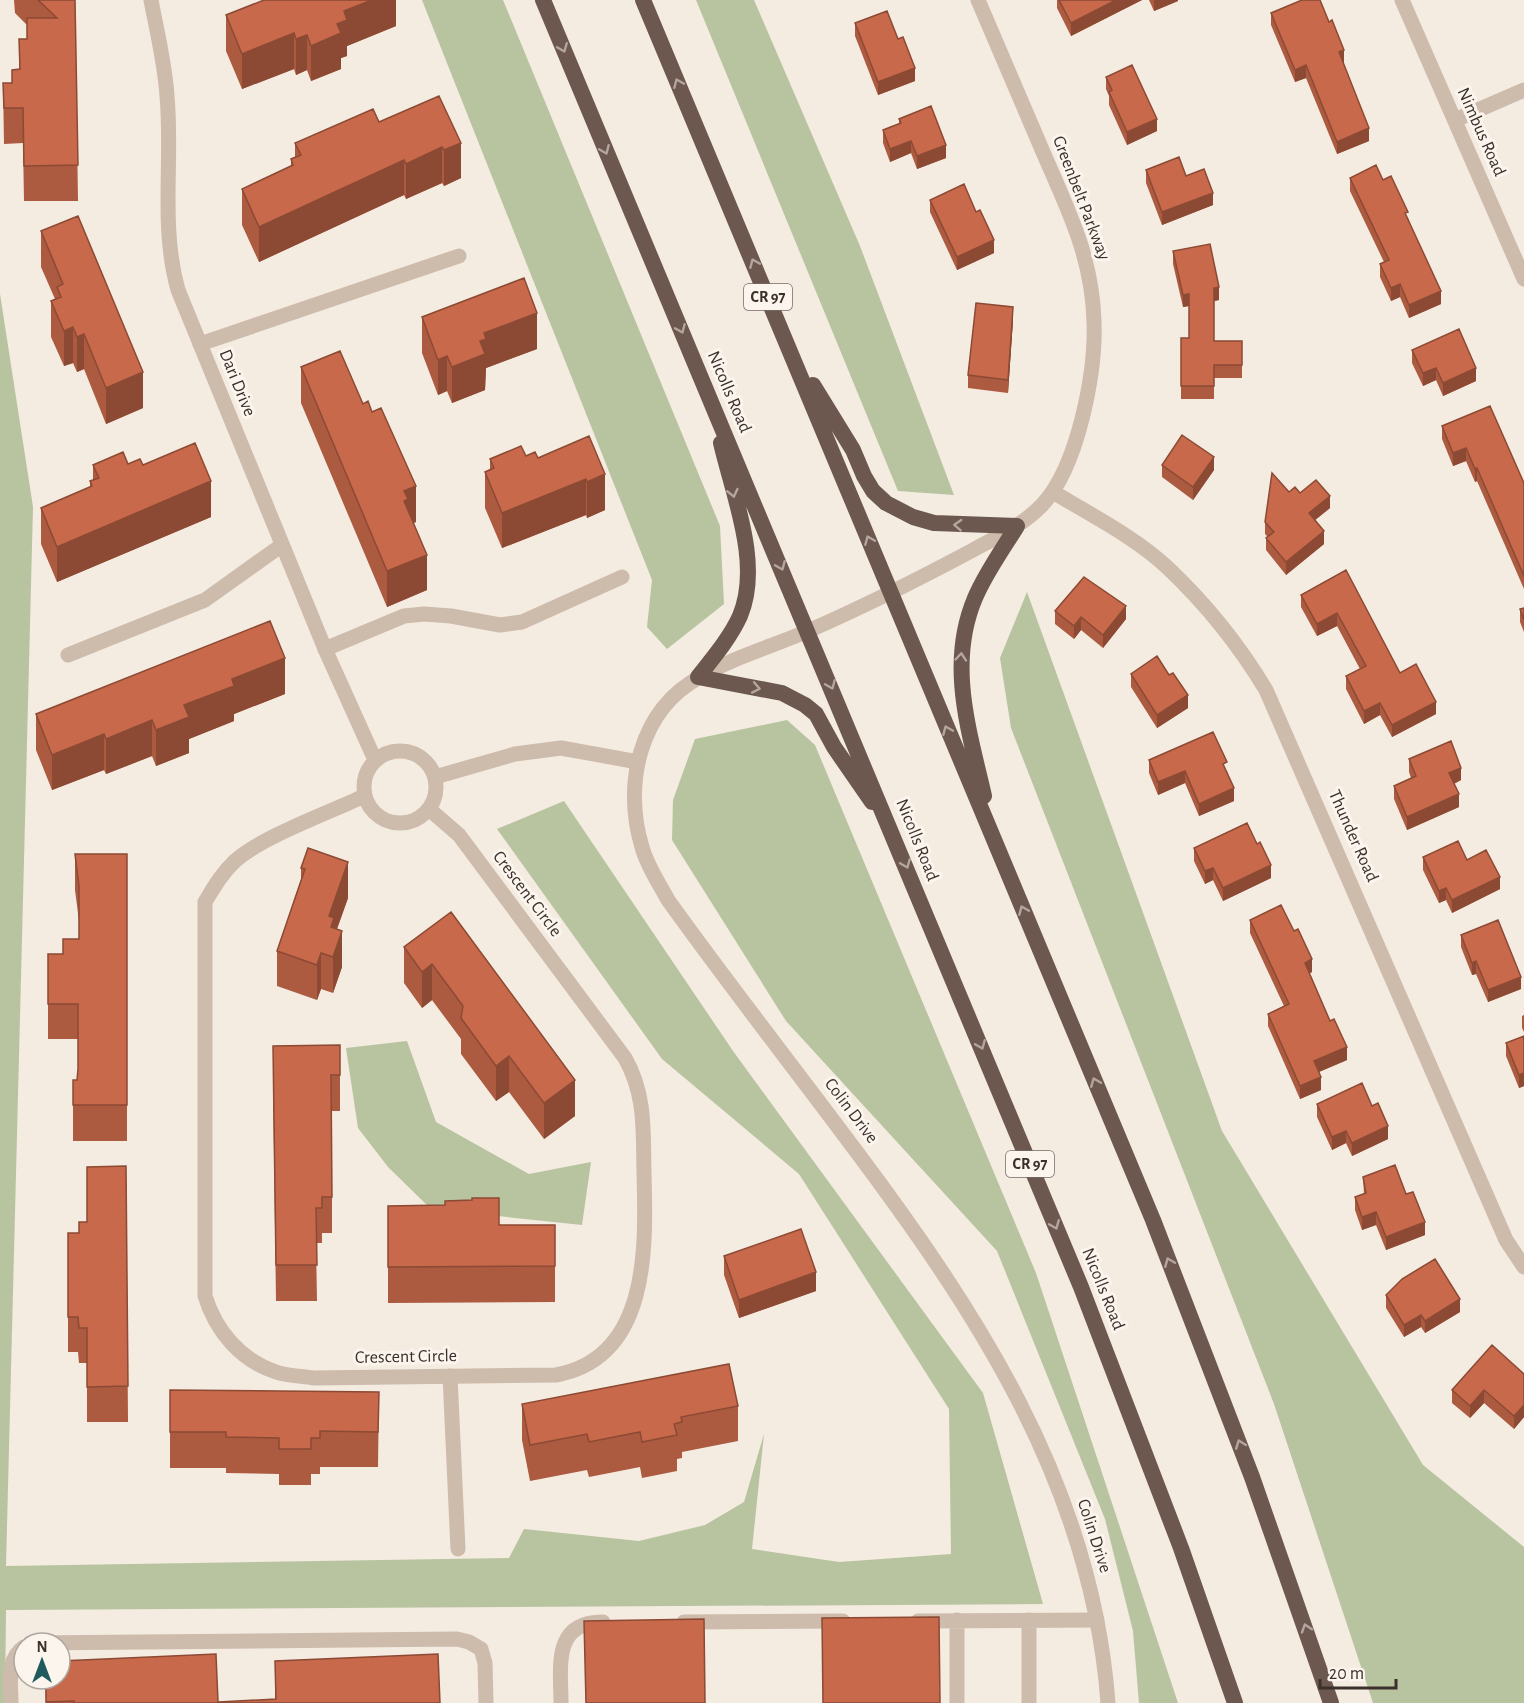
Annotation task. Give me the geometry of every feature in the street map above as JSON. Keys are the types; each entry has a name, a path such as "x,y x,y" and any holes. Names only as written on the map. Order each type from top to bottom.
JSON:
{"highway":[{"name":"Nicolls Road","path":"543,0 892,829 1129,1408 1235,1703"},
{"name":"CR 97","path":"643,0 785,336 1198,1336 1252,1477 1331,1703"},
{"path":"785,336 853,450 873,491 886,503 913,517 934,523 1017,526 976,597 964,631 960,666 963,704 993,838"},
{"path":"709,396 748,557 749,574 745,602 739,617 698,677 782,693 805,705 816,714 834,747 892,829"}],"street":[{"name":"Dari Drive","path":"151,0 167,96 168,234 171,267 200,344 325,649 375,760"},
{"name":"Greenbelt Parkway","path":"808,631 891,594 1017,526 1043,505 1053,492 1079,430 1091,380 1094,332 1092,289 1087,259 978,0"},
{"name":"Nimbus Road","path":"1402,0 1524,279"},
{"path":"1455,120 1524,90"},
{"path":"200,344 459,256"},
{"name":"Thunder Road","path":"1053,492 1136,544 1167,567 1222,627 1266,690 1506,1240 1524,1267"},
{"path":"68,655 205,600 282,545"},
{"path":"325,649 404,616 424,614 451,616 500,625 522,622 622,577"},
{"name":"Colin Drive","path":"808,631 698,677 666,703 644,741 634,785 637,827 643,851 668,900 917,1232 989,1343 1050,1462 1076,1536 1097,1620 1108,1703"},
{"path":"435,777 515,753 561,748 638,762"},
{"path":"391,751 410,752 426,761 435,777 436,794 429,809 416,820 391,822 377,815 364,796 366,774 375,760 391,751"},
{"name":"Crescent Circle","path":"364,796 268,841 237,859 219,879 205,902 205,1296 212,1319 224,1336 243,1353 276,1372 314,1378 556,1375 572,1372 592,1363 619,1334 637,1299 644,1262 646,1232 642,1101 637,1078 625,1058 459,835 429,809"},
{"path":"450,1376 458,1549"},
{"path":"957,1620 957,1703"},
{"path":"1029,1620 1029,1703"},
{"path":"898,1621 1097,1620"},
{"path":"665,1622 864,1621"},
{"path":"561,1703 561,1650 566,1639 574,1630 589,1622 619,1622"},
{"path":"72,1643 457,1639 481,1649 485,1663 486,1703"},
{"path":"11,1703 12,1662"}],"green space":[{"path":"422,0 503,0 720,526 724,604 667,649 647,627 652,580"},
{"path":"696,0 754,0 860,246 954,495 898,491"},
{"path":"0,294 33,507 6,1566 509,1558 524,1529 639,1541 705,1525 744,1502 764,1434 752,1549 839,1562 951,1554 949,1409 799,1174 662,1059 497,829 564,801 733,1051 983,1393 1043,1604 6,1610 5,1703 0,1703"},
{"path":"1027,592 1222,1131 1423,1465 1524,1547 1524,1703 1373,1703 1274,1404 1011,728 1000,658"},
{"path":"787,720 815,745 1036,1273 1178,1703 1139,1703 1133,1631 1105,1519 997,1251 786,1021 672,840 673,800 695,739"},
{"path":"407,1041 436,1122 529,1174 591,1162 582,1225 431,1209 388,1167 358,1128 346,1048"}],"building":[{"path":"38,0 75,0 78,165 24,166 23,108 4,108 3,83 12,83 12,70 20,69 19,39 27,39 27,18 57,18"},
{"path":"264,0 372,0 344,11 347,20 337,24 341,33 311,46 307,35 296,39 294,33 242,54 226,15"},
{"path":"1059,0 1116,0 1071,23"},
{"path":"1302,0 1320,0 1329,22 1332,20 1344,50 1339,52 1369,128 1337,142 1306,65 1295,70 1271,13"},
{"path":"887,11 898,39 903,37 915,68 878,82 855,23"},
{"path":"1132,65 1157,119 1127,132 1109,92 1112,90 1106,77"},
{"path":"439,96 461,143 444,150 442,147 406,164 404,160 259,227 242,189 293,165 291,159 301,155 295,143 373,109 379,122"},
{"path":"931,106 946,145 917,156 911,141 890,149 883,130 901,123 899,119"},
{"path":"1179,157 1186,176 1204,169 1213,193 1162,212 1146,170"},
{"path":"1376,165 1383,180 1391,176 1408,212 1405,213 1441,291 1409,305 1400,284 1391,288 1380,264 1389,260 1350,178"},
{"path":"964,184 976,212 980,210 994,240 957,257 930,200"},
{"path":"78,216 143,372 106,388 84,334 77,337 73,327 64,331 51,301 61,297 57,287 63,284 41,231"},
{"path":"1210,244 1219,287 1214,288 1214,341 1242,341 1242,365 1214,365 1214,386 1181,386 1181,338 1189,338 1189,294 1183,295 1173,251"},
{"path":"524,278 537,313 484,333 486,339 480,341 485,354 452,367 447,356 438,360 422,317"},
{"path":"976,303 1013,307 1008,380 968,375"},
{"path":"1459,329 1476,368 1443,383 1436,368 1423,373 1412,350"},
{"path":"340,351 363,404 368,401 372,412 381,408 416,486 404,491 408,499 404,501 427,555 387,571 301,367"},
{"path":"1490,406 1524,483 1524,576 1477,468 1475,469 1466,448 1453,453 1442,426"},
{"path":"1182,435 1214,457 1193,487 1162,465"},
{"path":"589,436 605,474 587,482 586,479 502,513 485,472 494,468 490,459 521,446 526,456 535,452 538,458"},
{"path":"195,443 211,481 57,547 41,508 92,486 90,481 99,478 93,465 123,452 128,464 140,459 143,465"},
{"path":"1272,473 1289,492 1295,487 1300,493 1316,480 1330,496 1309,513 1324,531 1286,562 1266,538 1274,532 1265,522"},
{"path":"1346,570 1400,673 1416,664 1436,702 1392,725 1380,703 1364,711 1346,676 1366,666 1337,613 1317,624 1301,595"},
{"path":"1084,577 1126,606 1103,635 1081,617 1074,626 1055,611"},
{"path":"1524,608 1524,620 1520,609"},
{"path":"270,621 285,658 232,679 234,686 184,705 189,717 156,730 152,720 106,739 104,734 52,755 36,714"},
{"path":"1157,656 1169,675 1173,673 1188,695 1157,715 1131,674"},
{"path":"1213,732 1227,762 1223,764 1234,788 1199,804 1185,771 1158,782 1149,760"},
{"path":"1451,741 1461,768 1449,773 1459,794 1407,817 1394,786 1416,776 1409,759"},
{"path":"1247,823 1257,844 1260,842 1271,865 1223,888 1213,868 1205,871 1194,848"},
{"path":"1458,841 1467,860 1486,850 1500,877 1452,900 1446,888 1439,891 1423,857"},
{"path":"308,848 348,862 329,916 334,918 331,927 342,931 333,957 321,953 317,965 277,951 305,869 301,868"},
{"path":"75,854 127,854 127,1105 73,1105 73,1080 77,1080 78,1069 78,1004 48,1004 48,954 63,954 63,939 79,939 79,886"},
{"path":"1281,905 1294,931 1298,929 1312,959 1305,963 1330,1021 1334,1019 1347,1047 1314,1061 1321,1077 1300,1086 1268,1014 1289,1004 1250,920"},
{"path":"451,912 575,1080 544,1103 509,1056 496,1066 461,1018 463,1006 432,964 422,972 404,947"},
{"path":"1498,920 1521,977 1488,990 1476,961 1472,963 1461,935"},
{"path":"1524,1036 1524,1073 1519,1075 1506,1043"},
{"path":"340,1045 340,1075 331,1075 332,1197 322,1197 322,1208 316,1208 317,1265 276,1265 273,1046"},
{"path":"1362,1083 1372,1106 1378,1103 1388,1126 1352,1143 1346,1131 1332,1137 1317,1104"},
{"path":"1395,1165 1406,1194 1413,1192 1425,1222 1386,1237 1376,1212 1362,1217 1355,1197 1366,1193 1363,1177"},
{"path":"126,1166 128,1386 87,1387 87,1328 79,1328 78,1317 68,1317 68,1233 79,1233 79,1222 87,1222 87,1167"},
{"path":"472,1198 499,1198 499,1225 555,1225 555,1266 388,1267 388,1206 445,1205 445,1201 472,1200"},
{"path":"801,1229 816,1272 739,1300 724,1256"},
{"path":"1435,1259 1460,1299 1425,1321 1421,1315 1404,1325 1386,1295 1402,1279"},
{"path":"1492,1345 1524,1374 1524,1405 1514,1416 1484,1390 1470,1406 1452,1390"},
{"path":"729,1364 738,1406 681,1417 682,1422 674,1424 677,1435 642,1442 640,1432 589,1442 587,1434 530,1445 522,1404"},
{"path":"170,1390 379,1392 378,1432 320,1431 320,1438 311,1438 311,1449 279,1449 279,1438 226,1437 226,1432 170,1432"},
{"path":"939,1617 940,1703 823,1703 822,1618"},
{"path":"704,1619 705,1703 586,1703 584,1621"},
{"path":"216,1654 218,1702 276,1699 275,1661 438,1654 440,1703 46,1702 46,1691 72,1691 72,1660"}]}
